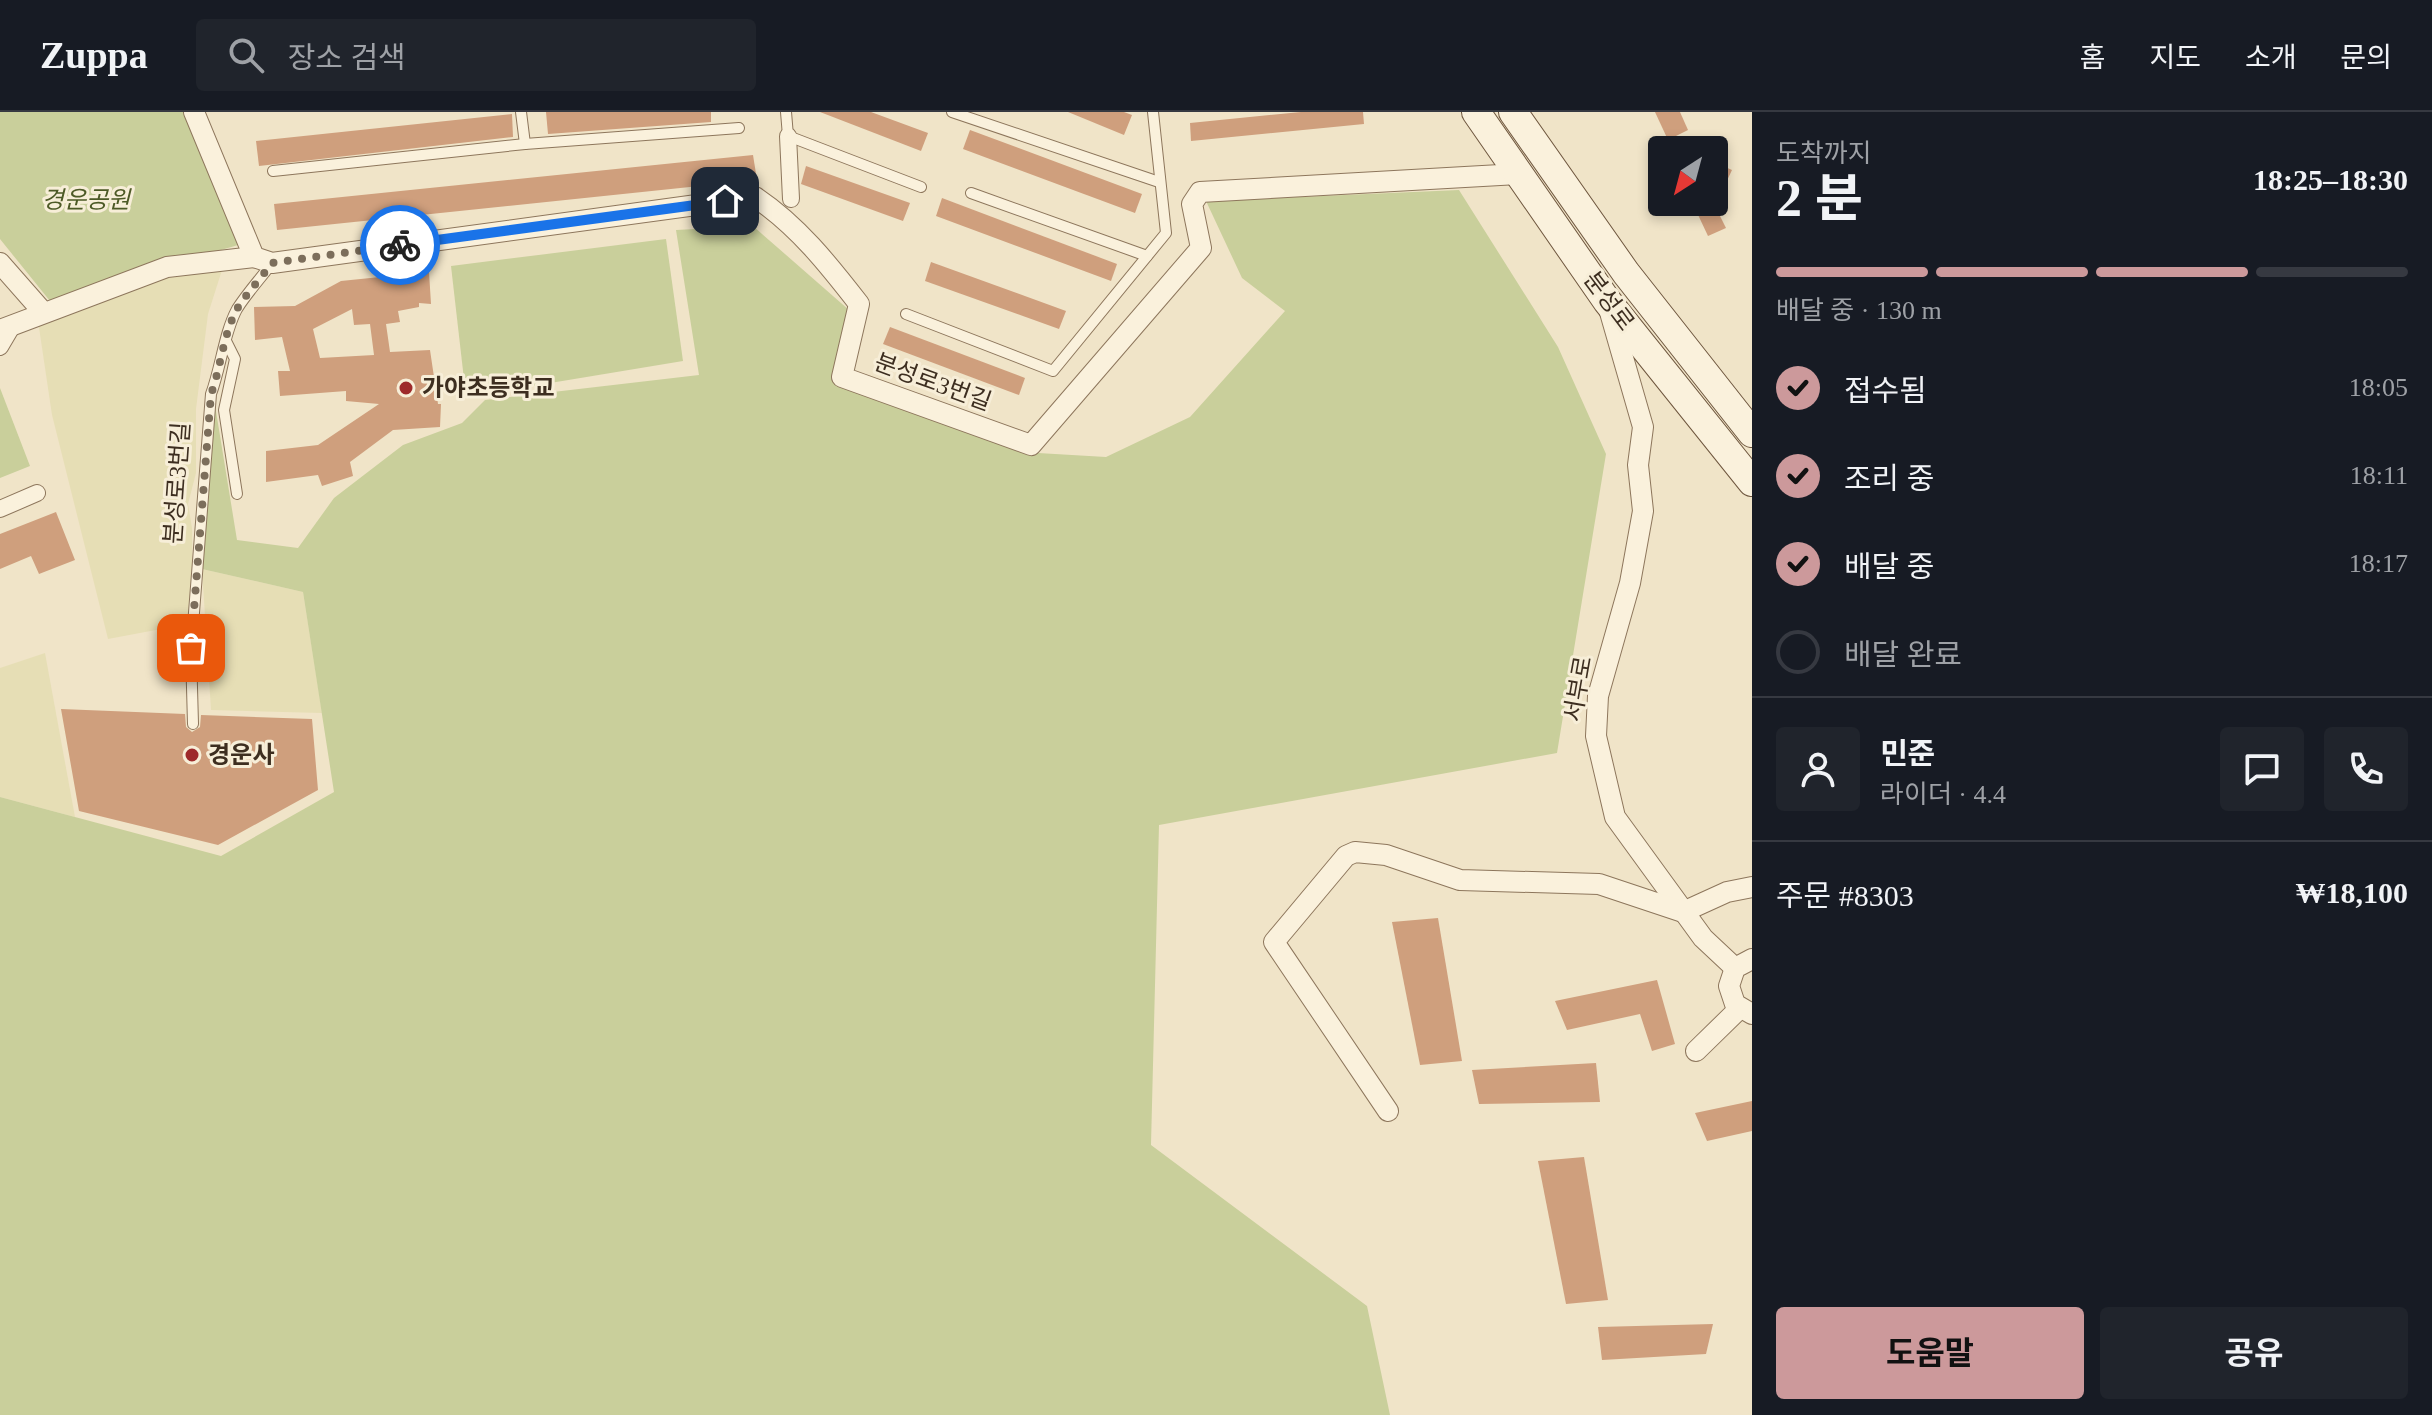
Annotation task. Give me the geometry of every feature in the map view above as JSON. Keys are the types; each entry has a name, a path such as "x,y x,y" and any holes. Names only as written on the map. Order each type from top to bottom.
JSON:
{"main road":[{"name":"분성로","path":"1476,112 1607,301 1752,482"},
{"name":"분성로","path":"1513,112 1626,273 1752,433"}],"street":[{"path":"194,112 263,260"},
{"path":"788,136 791,199"},
{"name":"분성로3번길","path":"6,327 167,267 263,260 755,197 778,212 821,255 859,304 842,377 1031,445 1201,248 1192,204 1200,192 1518,174"},
{"path":"0,263 43,312"},
{"name":"서부로","path":"1607,301 1643,427 1638,465 1643,511 1630,583 1598,696 1596,736 1615,817 1703,938 1744,963"},
{"path":"0,347 6,327"},
{"path":"0,509 37,493"},
{"path":"1388,1111 1274,942 1346,856 1355,852 1386,855 1460,880 1599,884 1683,912 1727,892 1752,887"},
{"path":"1696,1051 1746,1011 1730,995 1729,986 1744,963"}],"lane":[{"path":"521,112 525,144"},
{"path":"786,112 788,136 921,187"},
{"path":"952,112 1159,182"},
{"path":"906,314 1053,371 1166,233 1153,112"},
{"path":"273,171 525,144 739,128"},
{"path":"971,193 1147,256"},
{"name":"분성로3번길","path":"193,724 191,651 211,394 222,363 225,339 263,260"},
{"path":"225,339 235,359 224,410 237,494"}],"shaded area":[{"path":"222,270 208,314 196,409 196,473 188,504 192,528 193,623 108,639 52,415 37,314 163,273"},
{"path":"202,569 303,592 322,713 211,710"},
{"path":"45,653 75,817 0,797 0,668"}],"green space":[{"name":"경운공원","path":"0,112 183,112 238,245 50,301 0,239"},
{"path":"1459,190 1558,347 1606,454 1557,753 1159,825 1151,1145 1367,1306 1390,1415 0,1415 0,797 221,856 334,792 303,592 202,569 215,405 237,540 298,548 334,498 403,445 462,423 485,400 699,375 676,230 753,226 849,310 833,383 1038,453 1106,457 1190,417 1285,311 1242,278 1206,201"},
{"path":"666,239 683,361 466,397 451,266"},
{"path":"0,388 30,466 0,478"}],"building":[{"path":"546,112 711,112 711,122 548,134"},
{"path":"820,112 871,112 928,133 921,151"},
{"path":"1068,112 1124,112 1132,115 1124,135"},
{"path":"1301,112 1363,112 1364,124 1191,141 1190,123"},
{"path":"1655,112 1680,112 1688,130 1676,136 1666,136"},
{"path":"512,114 513,137 259,166 256,141"},
{"path":"970,130 1142,194 1135,213 963,149"},
{"path":"753,155 757,180 277,230 274,204"},
{"path":"806,166 910,203 903,221 801,184"},
{"path":"942,198 1117,264 1111,281 936,216"},
{"path":"1699,216 1720,216 1726,228 1708,236"},
{"path":"931,262 1066,311 1059,329 925,281"},
{"path":"429,272 431,304 419,303 419,307 398,311 400,322 386,324 390,352 430,350 438,404 441,404 440,427 393,430 350,462 353,476 322,486 318,475 266,482 266,451 318,445 379,404 346,401 346,391 280,396 278,371 290,371 282,337 255,340 254,307 295,306 341,281","holes":["352,309 354,325 370,324 374,355 320,358 313,329"]},
{"path":"890,327 1025,378 1019,395 883,344"},
{"path":"56,512 75,560 39,574 31,556 0,569 0,534"},
{"name":"경운사","path":"61,709 185,714 186,727 192,732 200,727 201,715 312,719 318,790 218,845 79,811"},
{"path":"1438,918 1462,1061 1420,1065 1392,922"},
{"path":"1657,980 1675,1044 1652,1051 1640,1014 1567,1030 1555,1001"},
{"path":"1596,1063 1600,1102 1479,1104 1472,1070"},
{"path":"1752,1101 1752,1131 1707,1141 1695,1113"},
{"path":"1584,1157 1608,1300 1566,1304 1538,1161"},
{"path":"1713,1324 1706,1354 1602,1360 1598,1327"}],"way so far":[{"path":"191,648 198,528 211,394 222,363 225,339 237,309 272,263 400,245"}],"place":[{"name":"가야초등학교","path":"406,388"},
{"name":"경운사","path":"192,755"}],"route":[{"path":"400,245 725,201"}]}
